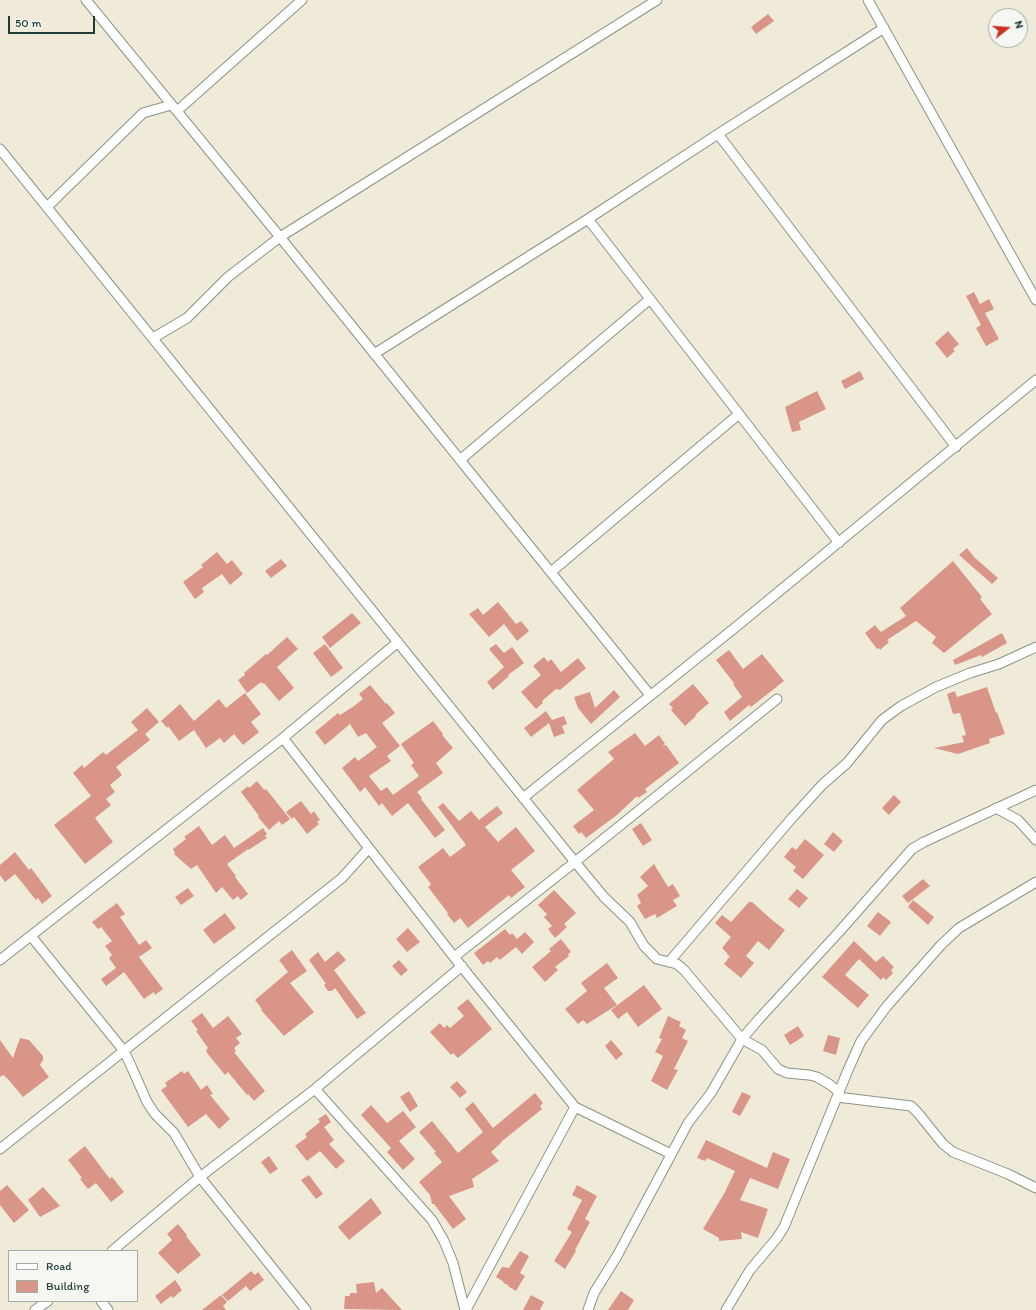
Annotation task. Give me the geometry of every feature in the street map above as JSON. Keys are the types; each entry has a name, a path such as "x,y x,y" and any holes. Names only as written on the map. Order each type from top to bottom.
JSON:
{"street":[{"path":"86,0 280,237 650,696"},
{"path":"46,207 143,113 174,108 302,0"},
{"path":"153,338 187,318 228,277 280,237 657,0"},
{"path":"868,0 1036,300"},
{"path":"374,354 588,219 884,28"},
{"path":"718,134 956,447"},
{"path":"0,149 575,862 604,897 630,922 644,946 657,959 677,964 692,978 742,1039 762,1050 778,1069 787,1073 817,1078 829,1084 838,1095 911,1106 944,1144 953,1152 1008,1174 1036,1188"},
{"path":"588,219 839,543"},
{"path":"460,460 650,299"},
{"path":"523,798 839,543 1036,380"},
{"path":"551,572 739,414"},
{"path":"0,960 283,738 398,642"},
{"path":"669,962 792,818 822,786 847,763 882,720 902,706 936,687 970,673 999,664 1036,647"},
{"path":"454,957 575,862 777,699"},
{"path":"283,738 454,957 575,1108 671,1154"},
{"path":"588,1310 594,1293 617,1256 688,1123 711,1093 742,1039 912,849 1036,790"},
{"path":"996,808 1018,820 1036,840"},
{"path":"0,1149 342,878 369,848"},
{"path":"726,1310 750,1270 777,1238 784,1227 861,1041 887,1006 941,945 959,928 1036,882"},
{"path":"31,936 124,1051 147,1102 155,1114 174,1133 200,1177 306,1310"},
{"path":"113,1250 200,1177 315,1089 462,966"},
{"path":"315,1089 432,1220 444,1241 453,1264 466,1310"},
{"path":"466,1310 575,1108"},
{"path":"35,1310 47,1302"},
{"path":"102,1302 108,1310"}],"building":[{"path":"768,14 774,21 756,34 751,27"},
{"path":"974,292 980,304 989,299 994,309 985,313 999,339 986,346 976,328 981,325 966,296"},
{"path":"948,331 959,344 953,349 955,351 947,358 935,343"},
{"path":"860,371 864,379 845,389 841,381"},
{"path":"817,391 826,409 799,422 801,430 792,432 785,407"},
{"path":"967,548 974,557 998,578 992,584 959,555"},
{"path":"217,552 227,564 232,560 243,574 230,585 222,574 202,588 204,592 195,599 183,582 203,567 201,565"},
{"path":"281,559 287,566 271,578 265,571"},
{"path":"953,561 982,597 980,599 992,614 944,653 932,643 936,637 916,621 887,640 889,642 880,650 879,648 877,649 865,633 875,625 881,632 906,616 900,608"},
{"path":"498,602 516,624 521,621 529,631 517,641 504,624 489,637 469,614 478,608 483,615"},
{"path":"352,613 361,623 330,648 322,637"},
{"path":"1002,633 1007,643 982,657 981,655 955,665 953,660"},
{"path":"287,637 298,649 277,667 294,688 279,701 264,683 262,684 261,682 247,693 238,680 245,675 244,673"},
{"path":"325,644 343,668 331,677 313,653"},
{"path":"496,644 504,653 512,647 524,663 508,675 509,676 493,690 487,682 504,667 489,649"},
{"path":"729,650 743,669 762,654 784,681 751,707 749,705 730,721 724,712 742,697 733,684 734,683 716,660"},
{"path":"544,657 548,662 551,659 561,672 578,658 586,668 560,690 556,689 542,701 543,703 536,709 521,692 541,675 533,666"},
{"path":"693,684 709,703 685,726 671,710 673,708 669,704"},
{"path":"370,685 395,713 382,723 400,746 387,756 391,761 369,776 381,791 387,787 393,795 419,776 411,765 414,763 401,744 433,721 453,748 436,763 443,773 417,792 445,830 435,838 408,803 392,816 382,803 379,806 365,787 360,792 342,768 355,757 358,761 377,747 366,733 358,737 350,724 325,745 315,732 338,713 340,715 363,699 359,694"},
{"path":"987,687 1005,734 989,739 990,743 958,754 934,748 964,742 962,736 966,735 960,713 953,714 947,694 955,691 957,697"},
{"path":"614,690 620,697 591,724 578,708 574,697 590,692 595,708"},
{"path":"245,693 261,714 251,722 259,732 243,745 234,734 224,743 220,738 206,748 194,730 179,741 168,726 167,728 161,721 180,704 194,721 219,699 226,708"},
{"path":"147,708 159,722 145,734 150,740 116,767 122,775 110,785 115,792 106,799 111,805 95,818 113,842 85,864 54,825 91,796 73,773 82,765 84,768 103,752 106,755 138,730 131,722"},
{"path":"546,711 552,720 564,716 567,724 562,726 565,733 554,737 549,723 531,737 524,728"},
{"path":"635,733 645,746 659,735 665,744 662,746 666,745 679,763 645,789 647,792 638,798 637,796 617,815 586,838 581,832 579,834 573,826 594,810 577,790 614,759 608,752"},
{"path":"257,781 264,790 266,789 290,819 282,825 279,821 269,830 241,792 248,786 249,788"},
{"path":"894,795 901,802 889,815 882,808"},
{"path":"301,801 311,814 314,811 320,820 317,822 319,824 307,834 294,817 292,819 286,812"},
{"path":"443,803 459,821 471,811 479,820 497,806 503,813 485,827 498,842 516,827 535,851 511,870 525,887 511,898 509,895 468,928 460,918 454,923 428,887 431,884 418,867 443,848 450,857 466,845 438,807"},
{"path":"641,823 652,840 643,846 632,829"},
{"path":"199,826 212,845 225,835 234,848 263,828 267,834 265,836 267,838 227,864 248,894 241,900 238,896 233,900 222,887 216,893 197,865 191,869 174,854 173,849 186,839 184,837"},
{"path":"833,832 843,841 834,852 824,844"},
{"path":"805,839 824,855 803,879 793,871 796,867 784,857 792,847 796,850"},
{"path":"15,852 29,870 31,868 52,896 42,904 38,898 36,900 15,874 5,882 0,875 0,865"},
{"path":"654,864 668,887 673,884 680,896 673,900 677,906 657,918 655,914 645,919 637,906 641,903 637,895 648,886 640,877"},
{"path":"923,879 930,886 908,903 902,896"},
{"path":"188,888 194,896 181,905 175,897"},
{"path":"797,889 808,898 799,908 788,899"},
{"path":"554,890 576,913 564,924 567,927 555,938 548,929 552,926 544,917 547,914 538,905"},
{"path":"913,900 934,917 928,925 908,907"},
{"path":"749,902 752,902 785,930 769,950 758,941 746,956 754,963 741,978 724,964 730,956 727,955 728,954 722,948 731,937 715,923 722,915 731,922"},
{"path":"117,903 125,914 120,917 139,945 146,940 152,948 139,957 163,989 155,995 154,992 144,999 124,972 106,986 101,979 116,968 109,958 112,955 105,946 112,941 101,927 98,929 92,922"},
{"path":"878,912 891,922 880,936 867,926"},
{"path":"225,913 236,928 214,944 203,930"},
{"path":"408,928 420,942 407,952 396,939"},
{"path":"505,929 510,935 512,933 517,939 525,932 534,942 522,954 516,947 500,960 497,957 490,963 488,961 483,965 474,953"},
{"path":"561,939 571,952 568,954 569,956 555,967 558,970 545,982 532,967 551,951 549,949"},
{"path":"854,941 876,962 883,956 894,967 891,970 893,973 886,980 883,977 881,980 859,959 845,975 869,995 858,1008 822,977"},
{"path":"292,950 307,971 290,983 314,1012 284,1036 261,1010 262,1009 255,1000 288,972 279,960"},
{"path":"338,951 346,960 334,970 366,1013 357,1019 335,988 332,991 328,991 324,985 326,984 309,960 318,952 325,962"},
{"path":"399,960 408,970 401,976 392,966"},
{"path":"607,963 618,978 604,988 617,1005 587,1024 583,1020 578,1024 565,1009 587,991 581,983"},
{"path":"644,985 662,1009 638,1027 627,1012 618,1019 611,1010"},
{"path":"468,999 492,1029 458,1058 453,1053 451,1055 430,1032 440,1023 444,1028 447,1025 450,1028 464,1016 457,1008"},
{"path":"202,1013 213,1028 228,1016 242,1034 236,1038 240,1043 234,1048 236,1051 234,1052 265,1091 254,1101 248,1094 247,1095 228,1072 225,1075 207,1053 206,1050 208,1048 191,1021"},
{"path":"668,1016 681,1022 679,1026 686,1030 682,1038 688,1041 674,1069 678,1070 667,1090 651,1081 663,1056 655,1052 662,1039 659,1038"},
{"path":"798,1026 804,1036 790,1045 784,1035"},
{"path":"828,1035 840,1038 836,1055 823,1051"},
{"path":"20,1038 29,1040 43,1056 43,1060 40,1065 49,1077 23,1097 4,1075 0,1077 0,1040 13,1058"},
{"path":"611,1040 623,1054 616,1060 605,1046"},
{"path":"182,1071 184,1074 188,1071 201,1090 207,1085 213,1094 210,1095 230,1119 219,1129 206,1114 188,1127 161,1090 167,1086 165,1083"},
{"path":"457,1081 467,1092 460,1098 450,1087"},
{"path":"409,1091 418,1106 410,1112 400,1097"},
{"path":"742,1092 751,1096 740,1116 732,1112"},
{"path":"535,1093 543,1103 540,1106 542,1109 491,1152 499,1161 472,1179 474,1187 449,1196 466,1219 453,1229 434,1204 432,1204 430,1195 419,1182 442,1162 434,1153 436,1152 419,1132 432,1121 458,1153 483,1132 465,1109 473,1102 493,1128"},
{"path":"371,1105 387,1123 403,1111 416,1127 399,1141 415,1159 403,1170 387,1152 391,1148 361,1115"},
{"path":"326,1114 331,1122 324,1127 334,1140 329,1144 345,1161 336,1169 320,1151 307,1161 295,1146 307,1137 305,1134 320,1122 318,1119"},
{"path":"706,1140 767,1168 773,1152 790,1159 778,1189 750,1178 740,1200 768,1209 758,1238 741,1232 742,1239 719,1241 719,1238 703,1229 725,1192 735,1171 707,1158 705,1161 697,1158"},
{"path":"85,1146 110,1179 112,1177 124,1192 111,1202 96,1183 88,1189 80,1179 82,1178 68,1160"},
{"path":"269,1156 278,1169 270,1174 261,1162"},
{"path":"309,1175 323,1194 316,1199 301,1180"},
{"path":"7,1185 29,1210 14,1223 0,1205 0,1191"},
{"path":"577,1185 597,1196 585,1219 590,1222 575,1250 576,1251 565,1269 554,1261 572,1232 567,1229 582,1200 572,1195"},
{"path":"43,1187 60,1206 40,1217 28,1200"},
{"path":"371,1198 382,1213 349,1240 338,1227"},
{"path":"178,1224 201,1255 178,1274 158,1253 172,1240 167,1234"},
{"path":"520,1251 529,1256 520,1273 525,1276 516,1291 496,1277 502,1267 509,1268"},
{"path":"251,1271 255,1275 258,1272 264,1280 250,1291 246,1286 228,1301 222,1295"},
{"path":"175,1280 182,1290 173,1298 171,1296 161,1304 155,1296"},
{"path":"374,1282 376,1293 382,1288 402,1310 344,1309 345,1296 350,1296 350,1293 357,1293 356,1284"},
{"path":"621,1291 634,1300 628,1310 608,1310"},
{"path":"221,1295 227,1302 223,1306 226,1310 202,1310"},
{"path":"531,1295 544,1302 540,1310 523,1310"}]}
